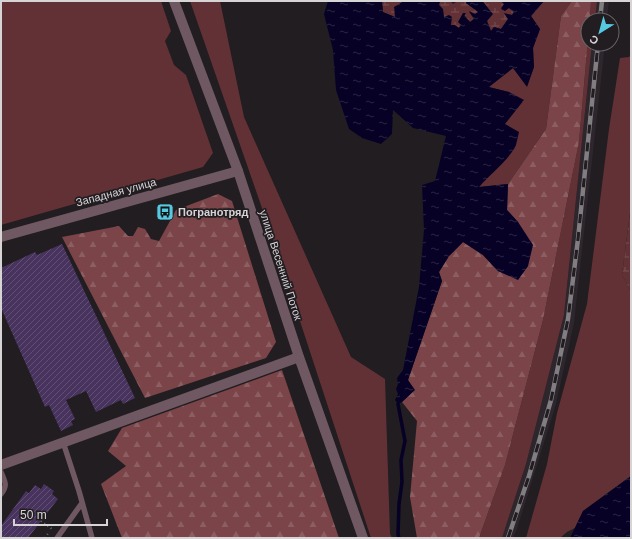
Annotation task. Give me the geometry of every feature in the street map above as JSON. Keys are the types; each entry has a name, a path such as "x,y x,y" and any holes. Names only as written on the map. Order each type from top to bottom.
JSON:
{"street":[{"name":"улица Весенний Поток","path":"174,1 238,171 299,357 363,538"},
{"name":"Западная улица","path":"1,237 238,171"},
{"path":"1,465 299,357"}],"lane":[{"path":"63,442 92,538"},
{"path":"1,472 6,482 5,488 1,494"},
{"path":"57,538 82,503"}],"path":[{"path":"41,521 52,529"}],"shaded area":[{"path":"597,1 609,1 608,12 596,12"},
{"path":"591,52 604,52 574,323 556,404 517,529 513,538 502,538 526,464 564,315"}],"green space":[{"path":"1,1 161,1 171,31 165,41 174,65 186,75 213,153 203,167 1,225"},
{"path":"190,1 220,1 244,117 351,357 385,379 390,534 392,538 371,538 279,257"},
{"path":"382,1 404,1 395,7 395,17 383,12"},
{"path":"440,1 450,1 453,4 458,1 467,1 466,3 479,12 475,14 469,12 474,19 470,22 463,13 459,28 451,25 443,18 443,11 439,5"},
{"path":"483,1 501,1 504,4 501,8 509,8 514,12 512,15 505,14 508,19 501,29 494,27 491,31 487,21 492,14"},
{"path":"544,1 572,1 561,16 546,129 508,184 479,187 490,174 504,124 509,92 488,87 513,68 527,86 534,67 533,48 540,29 531,16"},
{"path":"572,1 591,1 590,12 580,12 580,52 587,52 579,142 543,320 505,465 479,538 417,538 410,497 417,421 402,402 414,390 408,380 442,281 439,272 449,256 463,242 483,255 498,271 518,279 528,266 518,222 507,210 508,184 546,129 561,16"},
{"path":"591,1 597,1 596,12 590,12"},
{"path":"587,52 591,52 564,315 526,464 502,538 479,538 505,465 543,320 579,142"},
{"path":"631,55 631,205 622,275 631,292 631,476 583,511 575,528 560,538 526,538 547,464 557,413 587,304 609,129 620,58 629,57"},
{"path":"218,194 232,201 276,342 266,358 145,398 62,237 119,226 128,236 133,236 138,227 145,229 151,239 159,241 176,210"},
{"path":"631,205 631,292 622,275"},
{"path":"282,370 339,538 122,538 101,484 126,466 108,451 122,428"}],"water":[{"path":"328,1 382,1 383,12 395,17 394,7 404,1 440,1 439,5 443,9 444,17 449,15 452,17 451,25 455,25 459,28 461,25 458,22 463,13 466,13 464,16 470,22 474,19 469,11 475,14 478,12 466,3 467,1 482,1 493,14 487,21 491,31 494,27 501,29 508,19 504,13 512,15 514,12 509,8 505,11 501,9 504,4 501,1 544,1 531,16 540,29 533,48 534,67 527,87 513,68 489,87 509,92 524,100 505,124 519,132 516,145 504,161 479,187 508,184 507,210 518,222 533,245 528,266 518,280 498,271 483,255 463,242 449,256 439,272 442,281 408,380 415,390 398,404 395,400 398,394 396,389 398,384 397,378 403,370 419,287 424,230 422,185 435,181 446,136 413,128 393,110 392,134 381,144 362,138 349,129 336,90 333,50 324,14"},
{"path":"631,476 631,538 570,538 583,511"}],"building":[{"path":"62,244 135,398 123,404 121,400 96,412 86,391 66,400 75,419 71,421 73,425 61,431 49,405 45,407 1,308 1,268 35,252 37,255"},
{"path":"44,484 54,491 52,494 58,499 28,538 1,538 1,526 26,491 29,493 35,485 41,489"}],"waterway":[{"path":"398,404 405,441 401,460 402,482 399,504 399,538"}],"railway":[{"path":"601,12 602,1"},
{"path":"508,538 529,476 551,400 568,319 578,239 597,52"}],"place":[{"name":"Погранотряд","path":"165,212"}]}
